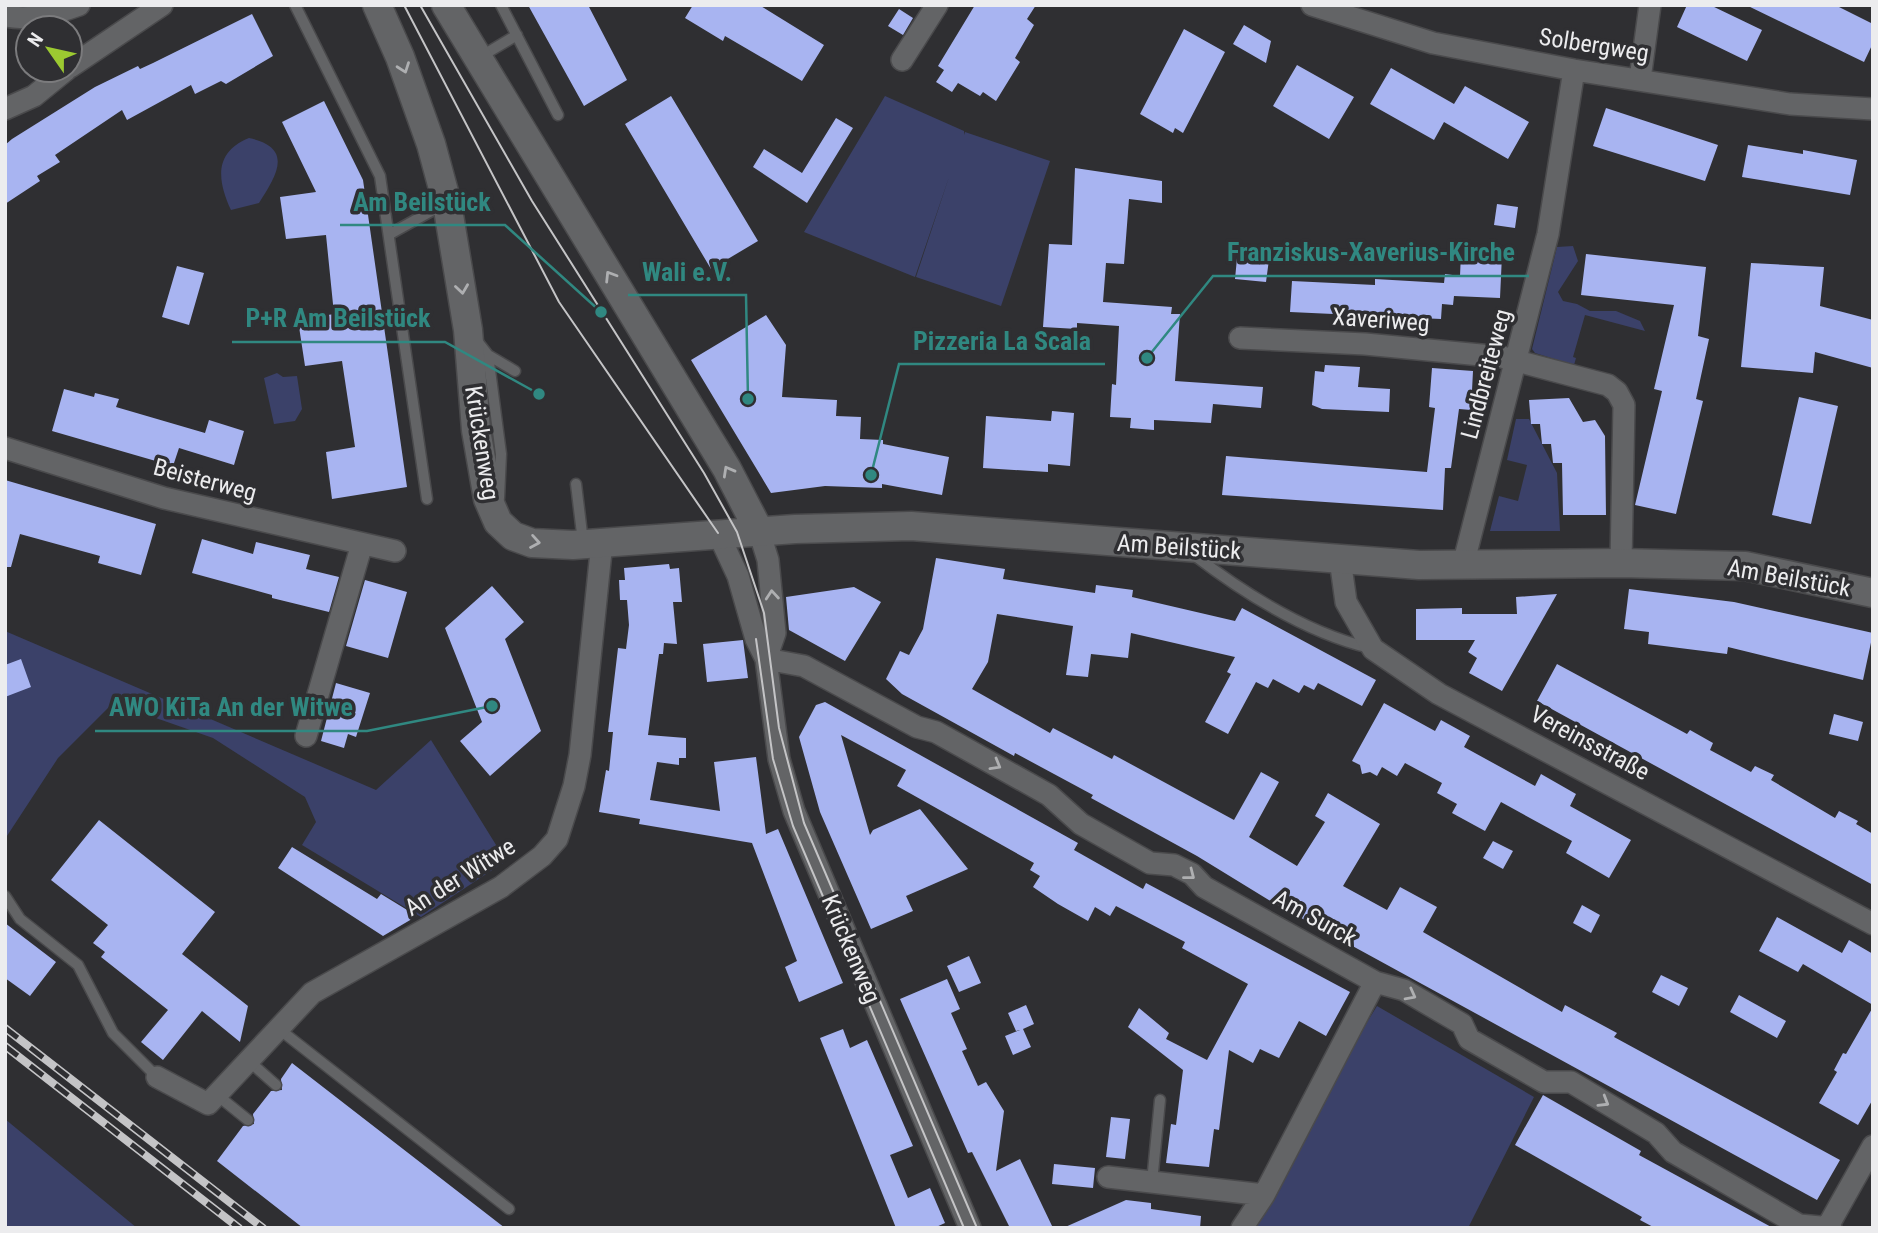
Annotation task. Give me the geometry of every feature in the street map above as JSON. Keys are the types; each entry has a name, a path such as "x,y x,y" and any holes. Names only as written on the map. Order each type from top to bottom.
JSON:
{"main road":[{"name":"Krückenweg","path":"377,5 409,82 447,203 468,330 476,430 488,499 498,522 513,536 531,543 593,543 738,532 721,458 446,5"},
{"name":"Am Beilstück","path":"738,532 911,526 1340,559 1463,565 1621,563 1745,566 1873,593"}],"street":[{"path":"5,16 20,19 43,17 79,5"},
{"path":"84,57 162,5"},
{"path":"902,60 937,5"},
{"name":"Solbergweg","path":"1312,5 1433,43 1574,70 1790,104 1873,109"},
{"path":"1640,79 1650,5"},
{"name":"Lindbreiteweg","path":"1463,565 1548,233 1574,70"},
{"path":"5,109 34,96 49,84"},
{"name":"Xaveriweg","path":"1240,338 1365,344 1517,361"},
{"path":"1517,361 1608,385 1617,392 1623,405 1621,563"},
{"name":"Beisterweg","path":"5,449 164,498 394,551"},
{"name":"Krückenweg","path":"738,532 738,576 756,639 766,659 779,759 793,811 970,1228"},
{"name":"Krückenweg","path":"738,532 768,559 775,633 766,659"},
{"name":"An der Witwe","path":"217,1095 312,993 501,887 542,856 557,839 574,786 580,755 593,543"},
{"path":"306,736 362,544"},
{"name":"Vereinsstraße","path":"1340,559 1346,602 1373,649 1439,694 1873,924"},
{"name":"Am Surck","path":"766,659 804,666 917,727 936,732 1048,795 1081,824 1150,863 1174,864 1192,874 1204,887 1375,982 1404,990 1462,1024 1469,1039 1544,1082 1571,1082 1656,1133 1673,1153 1799,1225 1829,1227"},
{"path":"1242,1228 1264,1195 1375,982"},
{"path":"157,1077 208,1104 217,1095"},
{"path":"1829,1227 1873,1146"},
{"path":"1108,1177 1264,1195"}],"lane":[{"path":"295,5 380,176 427,499"},
{"path":"501,5 558,114"},
{"path":"478,58 517,35"},
{"path":"390,234 447,203"},
{"path":"468,330 488,355 516,371"},
{"path":"488,355 501,454 498,522"},
{"path":"576,484 593,543"},
{"path":"1183,547 1237,589 1344,642 1373,649"},
{"path":"5,896 20,919 78,965 113,1033 157,1077"},
{"path":"279,1029 509,1209"},
{"path":"249,1061 276,1085"},
{"path":"217,1095 248,1120"},
{"path":"1152,1182 1160,1100"}],"shaded area":[{"path":"885,96 964,131 964,135 965,132 1050,161 1001,306 916,277 949,177 915,277 804,232"},
{"path":"249,138 272,149 278,164 259,203 231,210 221,178 224,159 229,151"},
{"path":"1573,246 1578,261 1558,292 1563,301 1590,311 1616,311 1640,321 1645,331 1585,315 1573,357 1576,358 1574,365 1535,353 1532,349 1557,247"},
{"path":"277,373 283,377 297,376 302,409 295,421 274,424 264,378"},
{"path":"1516,419 1529,419 1557,473 1560,531 1490,531 1499,496 1518,501 1527,465 1507,460"},
{"path":"5,631 376,790 431,740 506,861 421,917 302,845 316,822 305,797 213,738 113,703 58,758 5,839"},
{"path":"1377,1006 1534,1097 1468,1228 1240,1228"},
{"path":"5,1119 137,1228 5,1228"}],"building":[{"path":"528,5 588,5 627,80 584,106"},
{"path":"693,5 759,5 824,45 802,81 725,36 723,41 685,18"},
{"path":"975,5 1036,5 1027,19 1034,25 1015,58 1020,62 996,101 983,92 980,96 958,83 952,92 936,82 944,70 938,66"},
{"path":"1687,5 1710,5 1762,30 1747,61 1677,27"},
{"path":"1746,5 1835,5 1873,24 1873,43 1864,62"},
{"path":"899,9 913,18 903,35 888,26"},
{"path":"252,14 273,56 226,84 221,81 195,94 191,85 127,120 122,110 55,155 60,162 37,176 40,181 5,204 5,145 12,139 95,87 138,66 140,69 153,63"},
{"path":"1244,25 1271,41 1266,63 1233,44"},
{"path":"1184,29 1225,52 1183,133 1175,128 1173,133 1140,114"},
{"path":"1297,65 1354,97 1329,139 1273,106"},
{"path":"1391,68 1454,104 1465,86 1529,122 1508,159 1444,122 1434,140 1370,104"},
{"path":"671,96 758,241 711,269 625,124"},
{"path":"324,101 363,180 407,487 332,499 326,452 355,447 342,361 305,366 298,320 334,314 326,235 286,239 280,197 316,192 282,122"},
{"path":"1606,108 1718,145 1705,181 1593,146"},
{"path":"836,118 853,128 807,203 753,167 764,149 802,173"},
{"path":"1748,145 1803,154 1803,150 1857,160 1850,195 1742,177"},
{"path":"1075,168 1162,181 1162,203 1129,199 1124,264 1106,263 1103,302 1172,307 1171,314 1180,314 1175,381 1263,387 1261,408 1213,404 1211,423 1154,420 1154,430 1130,428 1131,418 1110,417 1112,384 1116,385 1119,326 1077,323 1077,329 1043,327 1049,244 1072,245"},
{"path":"1497,204 1518,207 1515,228 1494,225"},
{"path":"1238,248 1270,252 1266,282 1235,279"},
{"path":"1461,253 1502,255 1500,298 1454,296 1453,305 1442,304 1441,319 1290,312 1292,281 1375,285 1375,279 1444,283 1445,274 1460,276"},
{"path":"1586,254 1706,267 1698,336 1709,339 1696,399 1703,401 1676,514 1635,505 1662,391 1654,389 1674,305 1581,295"},
{"path":"1751,263 1824,267 1820,306 1873,320 1873,368 1815,352 1813,373 1741,367"},
{"path":"177,266 204,273 189,325 162,317"},
{"path":"766,315 786,345 782,397 837,400 836,416 861,417 860,439 883,440 883,444 949,457 942,495 882,484 882,488 825,486 771,493 691,360"},
{"path":"1325,365 1360,367 1358,387 1390,389 1389,412 1322,409 1312,405 1315,371 1324,372"},
{"path":"1432,368 1473,371 1471,410 1459,409 1451,468 1445,468 1443,510 1222,495 1226,456 1427,472 1435,408 1429,407"},
{"path":"64,389 94,397 95,393 119,399 116,407 205,433 209,420 244,431 234,465 179,448 173,466 52,431"},
{"path":"1799,397 1838,406 1811,524 1772,515"},
{"path":"1569,398 1583,422 1595,420 1605,436 1606,515 1563,515 1562,463 1553,463 1551,444 1542,444 1540,424 1531,424 1529,400"},
{"path":"1052,411 1074,413 1070,466 1048,464 1048,472 983,468 986,416 1051,421"},
{"path":"5,480 156,524 141,575 98,563 100,556 20,534 11,567 5,567"},
{"path":"202,539 253,554 256,542 310,555 306,569 339,577 329,612 272,598 272,595 192,573"},
{"path":"936,558 1005,569 1003,579 1095,593 1096,585 1133,590 1132,597 1235,621 1242,608 1376,680 1362,706 1318,683 1314,690 1304,685 1299,693 1273,679 1268,688 1256,682 1228,734 1205,722 1231,674 1227,672 1235,657 1131,633 1128,658 1091,654 1088,677 1066,675 1073,626 997,614 988,662 972,689 1050,733 1053,728 1112,759 1114,755 1234,820 1261,772 1279,782 1249,837 1297,866 1325,822 1315,816 1328,793 1380,824 1343,886 1387,910 1400,887 1437,907 1423,932 1562,1012 1565,1005 1617,1033 1614,1037 1840,1160 1817,1200 1272,902 1197,856 1091,798 1093,795 1015,753 1014,756 902,694 886,679 900,651 909,655 923,629"},
{"path":"669,564 670,569 679,568 682,602 673,602 677,644 664,643 663,654 659,654 648,735 686,738 686,758 679,758 679,765 657,762 650,800 720,811 714,762 756,757 766,834 778,829 843,983 799,1002 785,967 797,961 752,843 639,824 640,819 599,812 606,770 609,771 613,732 608,732 618,648 626,649 629,625 627,600 620,600 619,580 625,580 624,568"},
{"path":"365,580 407,592 388,658 346,646"},
{"path":"492,586 524,622 505,639 541,731 490,776 460,741 482,722 445,628"},
{"path":"854,587 881,602 845,661 789,630 786,597"},
{"path":"1629,589 1734,602 1873,633 1863,680 1728,647 1727,654 1648,644 1649,632 1624,629"},
{"path":"1557,594 1502,691 1469,673 1477,658 1468,652 1475,640 1416,640 1416,609 1462,608 1462,614 1517,614 1516,597"},
{"path":"743,640 748,678 707,682 703,644"},
{"path":"21,659 31,687 5,697 5,665"},
{"path":"1557,664 1687,734 1690,730 1713,743 1710,750 1751,772 1755,766 1774,775 1771,780 1835,818 1839,811 1858,821 1856,824 1873,834 1873,885 1537,701"},
{"path":"336,683 370,693 356,737 348,734 344,748 321,741"},
{"path":"825,702 1078,843 1074,850 1143,889 1146,883 1350,992 1326,1036 1299,1021 1279,1058 1260,1049 1253,1063 1229,1050 1219,1130 1214,1129 1209,1167 1166,1163 1171,1124 1176,1125 1183,1070 1128,1027 1139,1008 1169,1033 1166,1039 1207,1060 1248,984 1182,948 1185,942 1116,906 1110,916 1095,907 1088,921 1058,904 1033,887 1040,876 1030,870 1034,863 897,786 906,770 841,735 870,835 873,830 920,809 968,869 906,896 913,911 871,929 820,812 799,737 816,705"},
{"path":"1384,703 1435,731 1441,720 1470,736 1464,747 1535,786 1541,774 1576,794 1570,806 1631,840 1609,878 1566,853 1572,841 1501,802 1485,831 1452,813 1457,804 1437,793 1442,783 1405,763 1397,776 1382,767 1377,776 1370,772 1362,774 1360,765 1352,761"},
{"path":"1834,714 1863,722 1858,741 1829,734"},
{"path":"99,820 215,912 182,954 248,1006 240,1042 202,1011 163,1060 141,1042 168,1010 101,957 105,952 93,943 108,925 51,880"},
{"path":"1493,841 1513,851 1503,869 1483,858"},
{"path":"292,847 377,899 381,894 417,916 383,936 278,868"},
{"path":"1582,905 1600,915 1591,933 1573,923"},
{"path":"1777,917 1842,953 1849,940 1873,954 1873,1005 1803,964 1798,972 1759,951"},
{"path":"5,923 56,962 30,996 5,978"},
{"path":"969,956 981,983 959,992 947,966"},
{"path":"1661,975 1688,988 1679,1006 1652,992"},
{"path":"947,979 960,1009 951,1013 967,1049 962,1051 978,1086 986,1082 1004,1111 996,1171 1020,1159 1053,1228 1010,1228 972,1152 968,1153 900,999"},
{"path":"1739,995 1786,1021 1777,1038 1730,1012"},
{"path":"1026,1005 1034,1024 1023,1029 1031,1047 1013,1055 1005,1036 1020,1030 1016,1031 1008,1013"},
{"path":"1873,1007 1873,1099 1858,1125 1819,1103 1837,1072 1834,1070 1843,1053 1846,1054"},
{"path":"843,1029 850,1048 867,1040 913,1146 890,1155 908,1198 930,1188 945,1223 934,1228 896,1228 820,1038"},
{"path":"292,1063 505,1228 303,1228 217,1161 243,1126 254,1124 253,1114 271,1091 282,1090 281,1079"},
{"path":"1543,1095 1641,1151 1639,1155 1773,1228 1655,1228 1640,1220 1642,1217 1515,1145"},
{"path":"1111,1117 1130,1119 1125,1159 1106,1157"},
{"path":"1054,1164 1095,1168 1093,1188 1052,1184"},
{"path":"1126,1200 1151,1203 1151,1209 1201,1216 1200,1228 1063,1228"}],"tram line":[{"path":"404,5 559,302 718,533"},
{"path":"420,5 532,201 704,473 737,532 764,613 779,728 804,823 977,1228"},
{"path":"756,639 773,759 793,826 964,1228"}],"railway":[{"path":"5,1028 263,1228"},
{"path":"5,1046 239,1228"}],"place":[{"name":"Am Beilstück","path":"601,312"},
{"name":"Franziskus-Xaverius-Kirche","path":"1147,358"},
{"name":"P+R Am Beilstück","path":"539,394"},
{"name":"Wali e.V.","path":"748,399"},
{"name":"Pizzeria La Scala","path":"871,475"},
{"name":"AWO KiTa An der Witwe","path":"492,706"}]}
